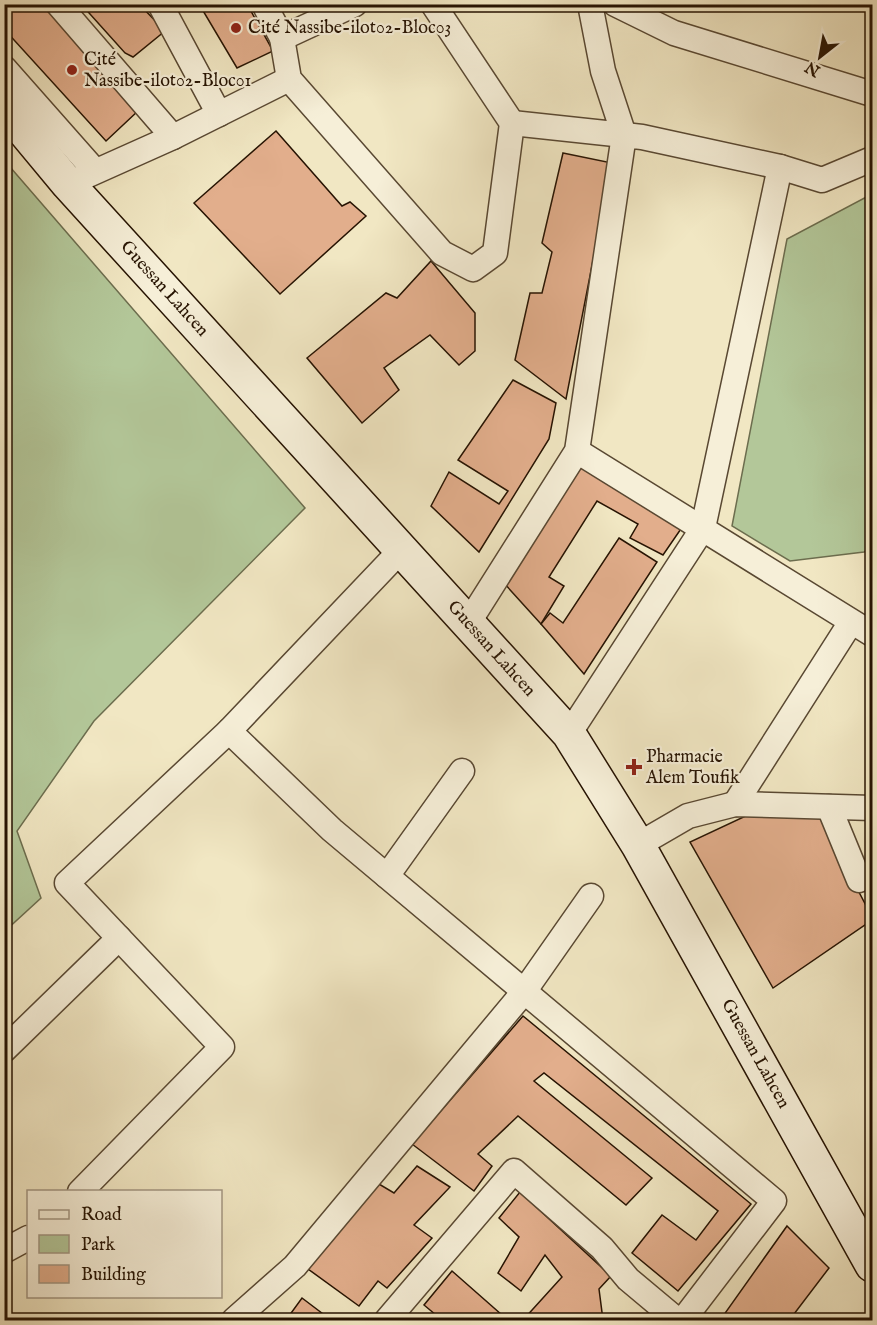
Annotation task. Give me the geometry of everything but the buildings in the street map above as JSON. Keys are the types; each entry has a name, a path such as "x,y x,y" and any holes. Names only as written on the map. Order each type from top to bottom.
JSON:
{"main road":[{"name":"Guessan Lahcen","path":"4,107 82,178 467,625 569,735 638,845 873,1265"}],"street":[{"path":"58,4 173,137"},
{"path":"160,4 219,114"},
{"path":"264,4 282,38 289,80 442,253 473,269 495,253 512,123 433,4"},
{"path":"282,38 355,4"},
{"path":"467,625 577,451 624,135 603,71 590,4"},
{"path":"615,4 674,33 873,94"},
{"path":"4,68 82,178 173,137 289,80"},
{"path":"512,123 642,136 780,167 822,180 873,159"},
{"path":"569,735 703,528 780,167"},
{"path":"577,451 873,634"},
{"path":"81,1190 222,1047 66,883 229,731 402,549"},
{"path":"735,804 851,622"},
{"path":"229,731 332,830 523,993 774,1201 683,1320"},
{"path":"387,876 462,771"},
{"path":"638,845 688,816 735,804 873,807"},
{"path":"830,807 859,880"},
{"path":"234,1320 295,1266 523,993 591,896"},
{"path":"4,1050 119,938"},
{"path":"387,1320 514,1171 602,1248 628,1279 677,1320"},
{"path":"4,1251 27,1239"}],"green space":[{"path":"4,160 305,508 94,721 17,831 41,898 5,931"},
{"path":"872,194 872,548 864,552 790,561 732,526 787,239"}],"place":[{"name":"Cité Nassibe-ilot02-Bloc03","path":"236,28"},
{"name":"Cité Nassibe-ilot02-Bloc01","path":"72,70"},
{"name":"Pharmacie Alem Toufik","path":"634,767"}]}
